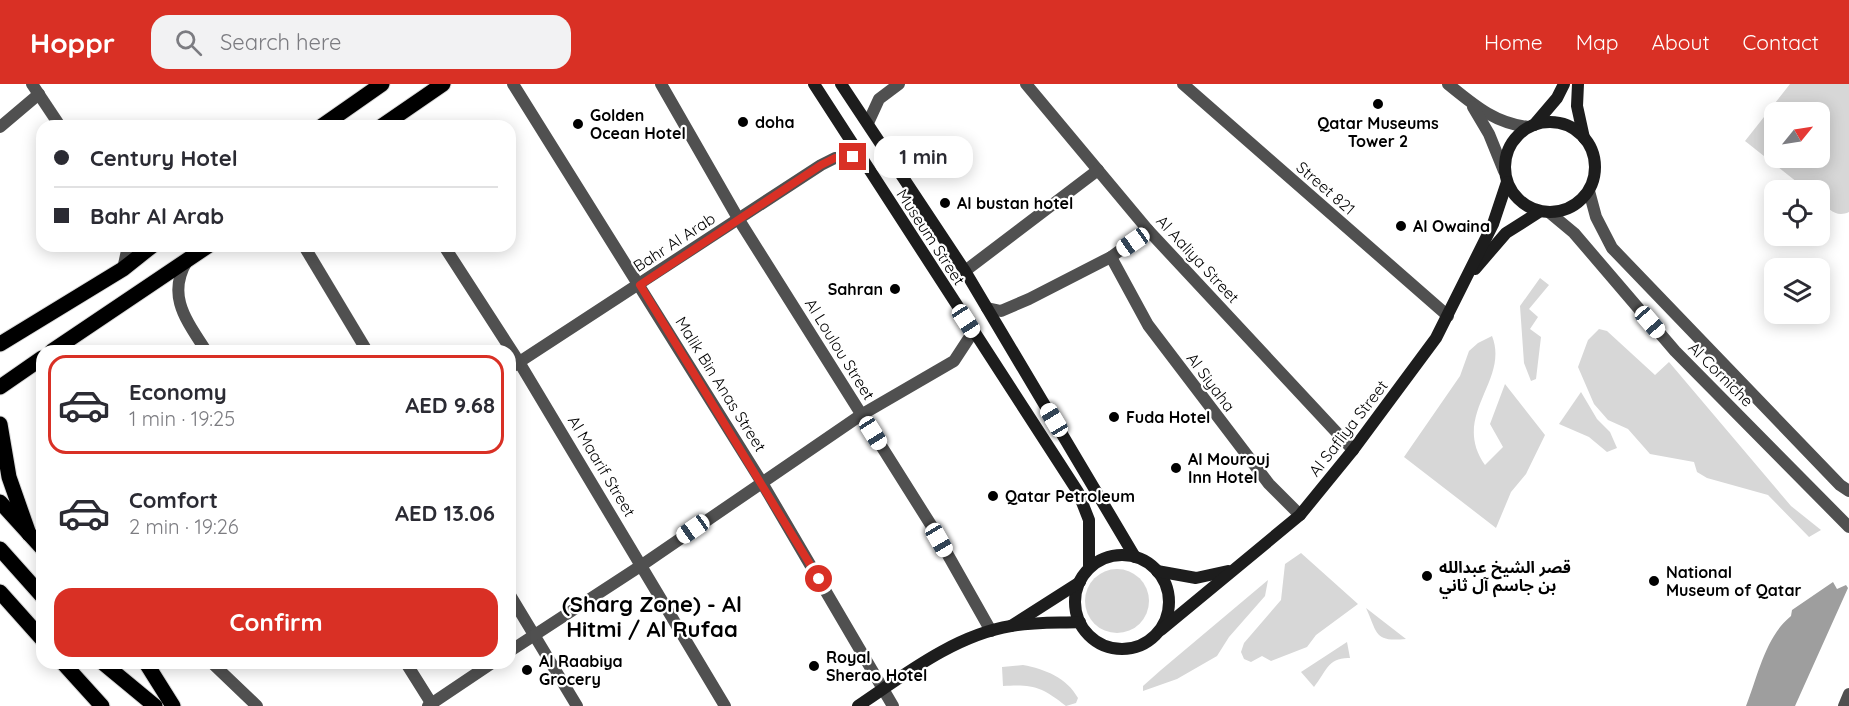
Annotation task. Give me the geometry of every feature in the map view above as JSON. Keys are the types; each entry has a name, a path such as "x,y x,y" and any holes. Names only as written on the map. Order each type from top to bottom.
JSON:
{"main road":[{"path":"331,120 382,84"},
{"path":"391,120 442,84"},
{"path":"0,344 123,269 144,252"},
{"path":"61,345 199,252"},
{"path":"0,399 3,385 36,362"},
{"path":"0,424 9,477 28,534"},
{"path":"0,502 36,542"},
{"path":"0,549 36,589"},
{"path":"0,592 36,632"},
{"path":"68,669 93,700 102,706"},
{"path":"110,669 155,706"},
{"path":"150,669 173,706"}],"street":[{"name":"Malik Bin Anas Street","path":"513,84 761,481 893,706"},
{"name":"Al Loulou Street","path":"661,84 739,220 931,525 991,632"},
{"name":"Museum Street","path":"814,84 1084,504 1089,520 1089,568"},
{"name":"Museum Street","path":"841,84 965,272 1135,557"},
{"path":"868,123 879,99 898,84"},
{"name":"Al Aaliya Street","path":"1026,84 1148,230 1353,450"},
{"name":"Street 821","path":"1182,84 1448,316"},
{"path":"1448,84 1496,120 1531,126 1558,123 1569,126 1584,138"},
{"path":"1506,177 1509,147 1516,137 1531,126 1557,98 1564,84"},
{"path":"1469,101 1489,134 1506,177 1520,201 1545,212 1576,204 1589,190 1593,181 1594,159 1584,138 1577,106 1578,84"},
{"path":"0,127 36,89 56,120"},
{"name":"Bahr Al Arab","path":"516,364 827,161 845,157 861,157"},
{"path":"965,272 1098,170"},
{"name":"Al Safliya Street","path":"1161,630 1300,514 1353,450 1427,351 1448,316 1501,206 1506,177"},
{"name":"Al Corniche","path":"1589,190 1596,217 1612,248 1840,485 1849,491"},
{"name":"Al Safliya Street","path":"1463,284 1506,233 1545,212"},
{"name":"Al Corniche","path":"1545,212 1574,233 1675,351 1849,527"},
{"path":"987,308 1001,311 1009,308 1111,257 1148,230"},
{"path":"123,269 127,252"},
{"path":"308,252 363,345"},
{"name":"Al Maarif Street","path":"448,252 503,345"},
{"name":"Al Siyaha","path":"1111,257 1148,325 1269,484 1300,514"},
{"path":"187,260 178,282 180,307 202,345"},
{"path":"516,647 642,565 761,481 861,415 954,361 973,332"},
{"name":"Al Maarif Street","path":"516,367 642,565 725,706"},
{"path":"1110,556 1135,557 1157,571 1163,579 1169,600 1166,620 1161,630 1142,645 1118,649 1094,639 1080,622 1076,609 1080,582 1089,568 1110,556"},
{"name":"Al Safliya Street","path":"1157,571 1196,578 1232,569"},
{"path":"1011,626 1080,582"},
{"path":"516,605 577,706"},
{"path":"858,706 928,660 991,632 1011,626 1080,622"},
{"path":"219,669 257,706"},
{"path":"410,669 431,705 483,669"},
{"path":"1844,706 1849,694"}],"shaded area":[{"path":"1790,84 1849,84 1849,212 1840,214 1830,210 1830,180 1794,180 1779,168 1830,168 1830,102 1776,102"},
{"path":"1764,117 1764,156 1745,141"},
{"path":"1540,278 1549,285 1529,309 1538,317 1530,329 1541,337 1536,379 1531,381 1524,363 1520,306"},
{"path":"1599,329 1607,331 1655,375 1669,362 1791,506 1821,530 1809,537 1768,495 1707,478 1697,472 1694,462 1650,454 1628,429 1608,420 1594,404 1578,367 1588,340"},
{"path":"1492,336 1495,352 1494,368 1477,414 1474,430 1476,447 1485,465 1503,447 1490,424 1505,384 1545,435 1526,474 1511,492 1496,528 1404,457 1460,376 1469,351"},
{"path":"1581,392 1597,419 1610,432 1617,448 1607,452 1589,437 1559,424"},
{"path":"1301,553 1358,604 1316,635 1307,647 1271,661 1262,656 1251,662 1244,659 1241,652 1244,643 1281,600 1285,564"},
{"path":"1111,569 1123,569 1140,578 1147,589 1149,601 1147,613 1140,624 1123,633 1111,633 1099,628 1090,619 1085,607 1085,595 1090,583 1099,574"},
{"path":"1268,580 1265,596 1229,637 1217,656 1177,679 1143,691 1143,686 1161,670"},
{"path":"1833,582 1837,589 1846,585 1848,588 1795,706 1746,706 1768,646 1791,616 1792,610"},
{"path":"1366,608 1406,639 1396,640 1382,637 1375,630"},
{"path":"1347,642 1350,658 1343,658 1332,663 1314,687 1301,672"},
{"path":"1023,665 1047,672 1062,680 1078,698 1076,703 1066,706 1043,691 1030,686 1003,686 1002,667"}],"place":[{"name":"Qatar Museums Tower 2","path":"1378,104"},
{"name":"doha","path":"743,122"},
{"name":"Golden Ocean Hotel","path":"578,124"},
{"name":"Al bustan hotel","path":"945,203"},
{"name":"Al Owaina","path":"1401,226"},
{"name":"Sahran","path":"895,289"},
{"name":"Fuda Hotel","path":"1114,417"},
{"name":"Al Mourouj Inn Hotel","path":"1176,468"},
{"name":"Qatar Petroleum","path":"993,496"},
{"name":"قصر الشيخ عبدالله بن جاسم آل ثاني","path":"1427,576"},
{"name":"National Museum of Qatar","path":"1654,581"},
{"name":"Royal Sherao Hotel","path":"814,666"},
{"name":"Al Raabiya Grocery","path":"527,670"}],"district":[{"name":"(Sharg Zone) - Al Hitmi / Al Rufaa","path":"652,616"}],"route":[{"path":"819,579 640,285 827,161 853,157"}]}
